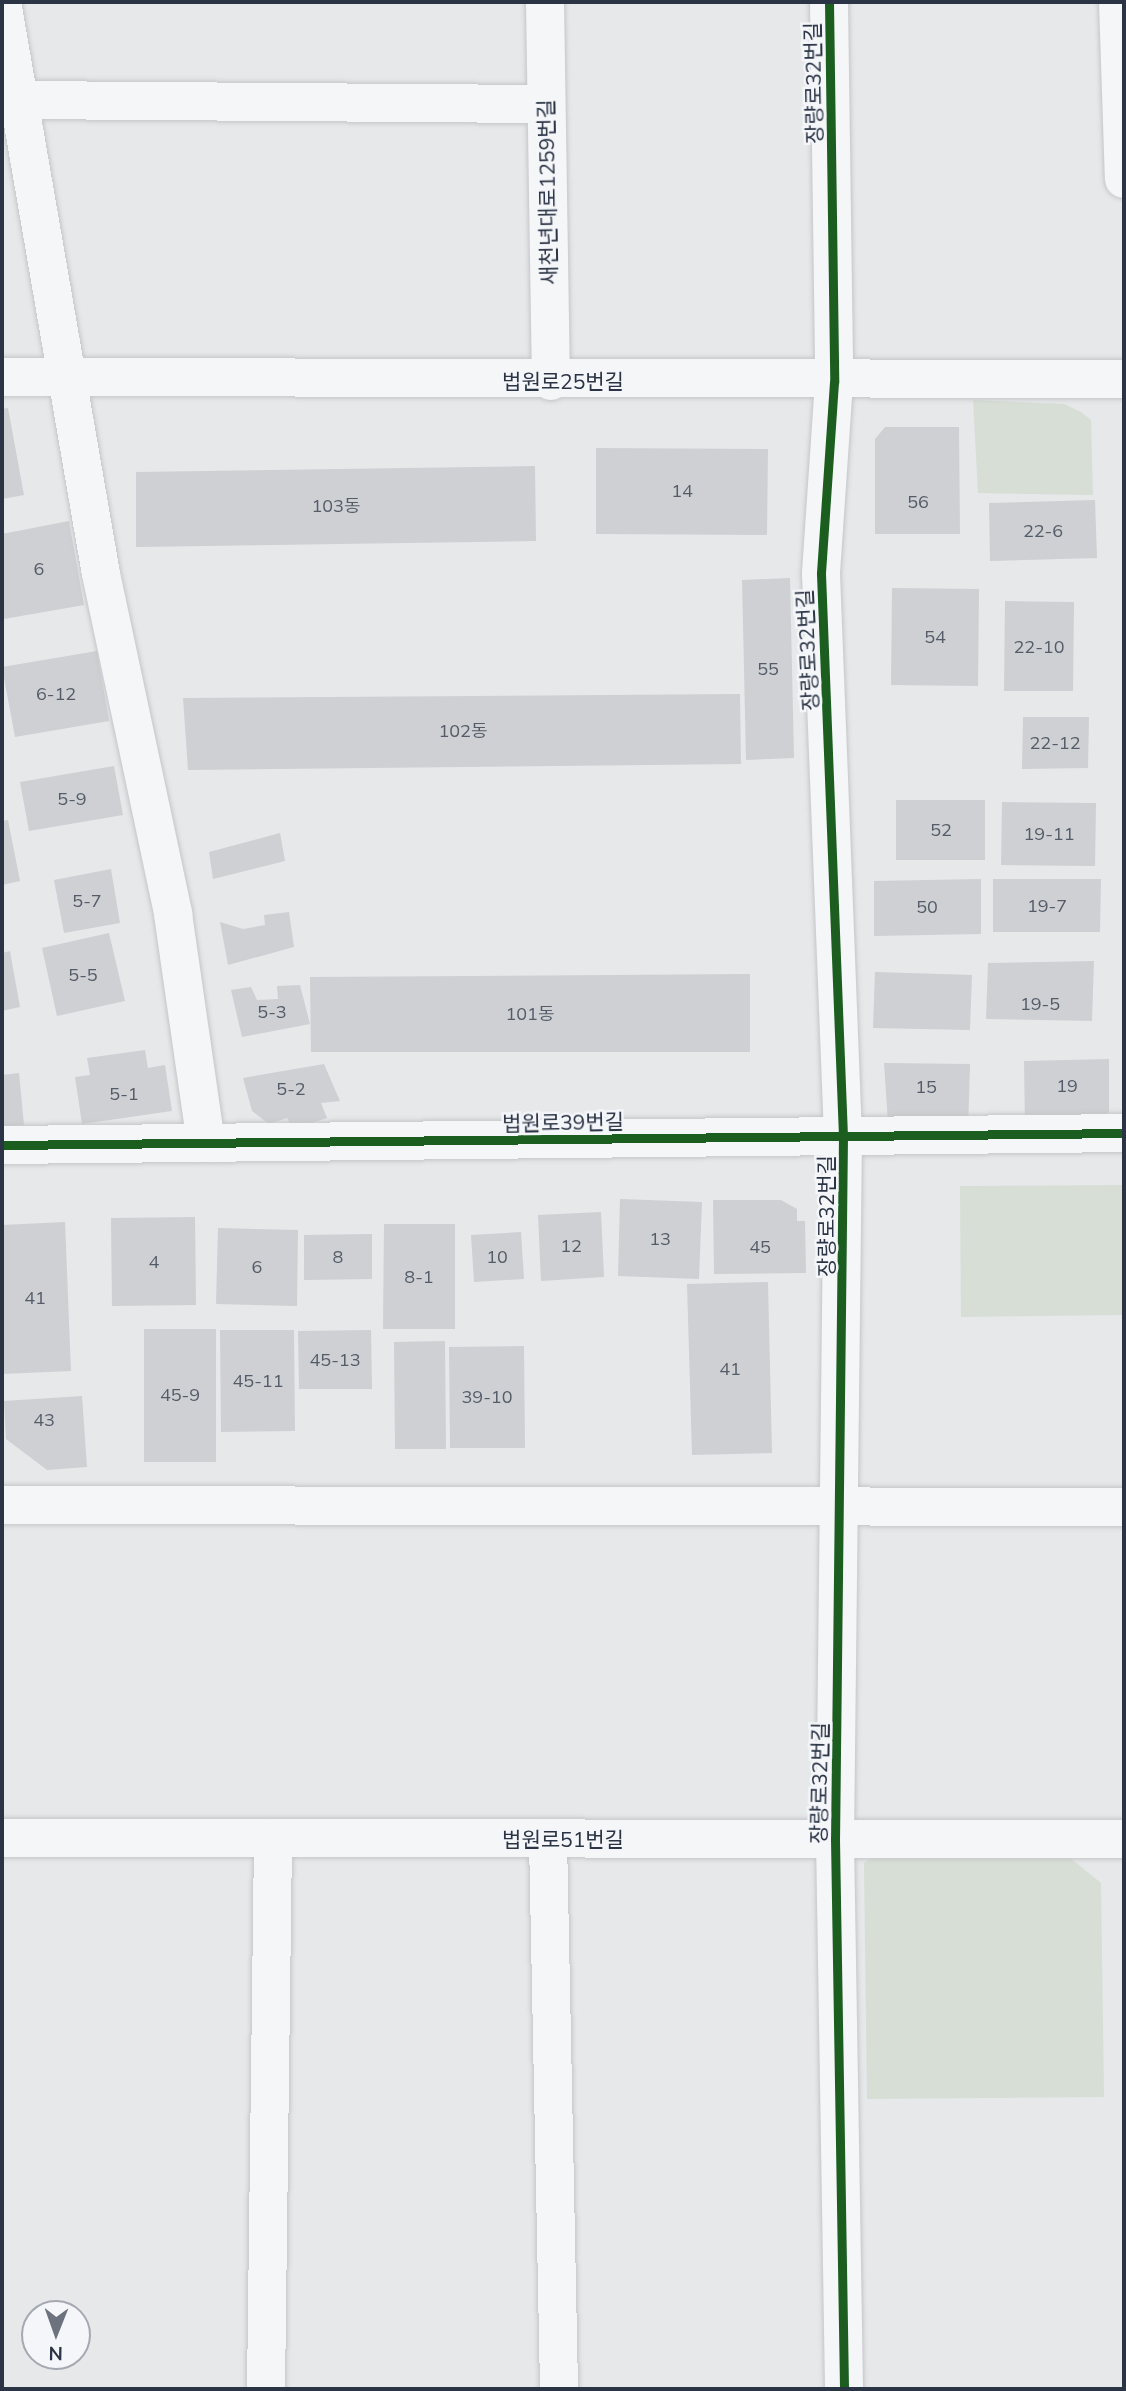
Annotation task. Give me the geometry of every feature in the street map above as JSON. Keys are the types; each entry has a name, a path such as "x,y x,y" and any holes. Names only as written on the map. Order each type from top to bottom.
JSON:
{"street":[{"path":"2,2 69,375 101,574 173,914 206,1143"},
{"name":"새천년대로1259번길","path":"544,2 551,382"},
{"name":"장량로32번길","path":"829,2 834,382 821,574 843,1136 843,1510 835,1839 844,2389"},
{"path":"1118,2 1124,179"},
{"path":"20,100 545,104"},
{"name":"법원로25번길","path":"2,377 69,375 551,382 1124,379"},
{"name":"법원로39번길","path":"2,1145 1124,1133"},
{"path":"2,1505 843,1510 1124,1507"},
{"name":"법원로51번길","path":"2,1838 1124,1839"},
{"path":"266,2389 273,1838"},
{"path":"548,1839 559,2389"}],"shaded area":[{"path":"973,400 1064,404 1081,412 1091,420 1093,495 978,493"},
{"path":"1124,1185 1124,1315 961,1317 960,1186"},
{"path":"879,1854 1070,1858 1101,1883 1104,2097 867,2099 864,1863"}],"building":[{"path":"8,408 24,495 2,499 2,409"},
{"path":"885,427 959,427 960,534 875,534 875,439"},
{"path":"596,448 768,449 767,535 596,534"},
{"path":"535,466 536,541 136,547 136,472"},
{"path":"1095,500 1097,558 990,561 989,503"},
{"path":"69,521 84,605 4,619 2,534"},
{"path":"790,578 794,758 746,760 742,580"},
{"path":"892,588 979,589 978,686 891,685"},
{"path":"1005,601 1074,602 1073,691 1004,691"},
{"path":"97,651 109,721 15,737 2,667"},
{"path":"740,694 741,764 188,770 183,698"},
{"path":"1023,717 1089,717 1088,768 1022,769"},
{"path":"114,766 123,815 29,831 20,782"},
{"path":"896,800 985,800 985,860 896,860"},
{"path":"1002,802 1096,803 1095,866 1001,865"},
{"path":"8,820 20,881 2,885 2,821"},
{"path":"280,833 285,861 213,879 209,852"},
{"path":"111,869 120,923 64,933 54,880"},
{"path":"981,879 981,934 874,936 874,881"},
{"path":"993,879 1101,879 1100,932 993,932"},
{"path":"289,912 294,947 228,965 220,922 243,929 265,925 264,915"},
{"path":"109,933 125,1001 57,1016 42,948"},
{"path":"10,951 20,1007 2,1011 2,953"},
{"path":"1094,961 1092,1021 986,1019 988,963"},
{"path":"875,972 972,975 970,1030 873,1028"},
{"path":"750,974 750,1052 311,1052 310,977"},
{"path":"300,985 310,1024 242,1037 231,990 251,987 257,1000 278,999 277,986"},
{"path":"145,1050 148,1068 165,1065 172,1111 82,1124 75,1077 90,1075 87,1058"},
{"path":"1109,1059 1109,1112 1098,1128 1025,1130 1024,1061"},
{"path":"884,1063 970,1064 968,1131 888,1123"},
{"path":"324,1064 340,1101 321,1103 327,1118 293,1129 287,1118 269,1124 252,1111 243,1078"},
{"path":"19,1073 24,1125 2,1127 2,1075"},
{"path":"620,1199 702,1202 699,1279 618,1276"},
{"path":"713,1200 781,1200 797,1209 797,1221 805,1221 806,1273 714,1274"},
{"path":"601,1212 604,1277 541,1281 538,1215"},
{"path":"195,1217 196,1305 112,1306 111,1218"},
{"path":"65,1222 71,1371 2,1374 2,1225"},
{"path":"384,1224 455,1224 455,1329 383,1329"},
{"path":"218,1228 298,1230 297,1306 216,1304"},
{"path":"521,1232 524,1279 474,1282 471,1235"},
{"path":"372,1234 372,1279 304,1280 304,1235"},
{"path":"768,1282 772,1453 692,1455 687,1284"},
{"path":"144,1329 216,1329 216,1462 144,1462"},
{"path":"220,1330 294,1330 295,1431 221,1432"},
{"path":"371,1330 372,1389 299,1389 298,1331"},
{"path":"445,1341 446,1449 395,1449 394,1342"},
{"path":"524,1346 525,1448 450,1448 449,1347"},
{"path":"82,1396 87,1467 47,1470 6,1439 4,1401"}],"cycle path":[{"path":"829,2 834,382 821,574 843,1136 835,1839 844,2389"},
{"path":"2,1145 1124,1133"}]}
